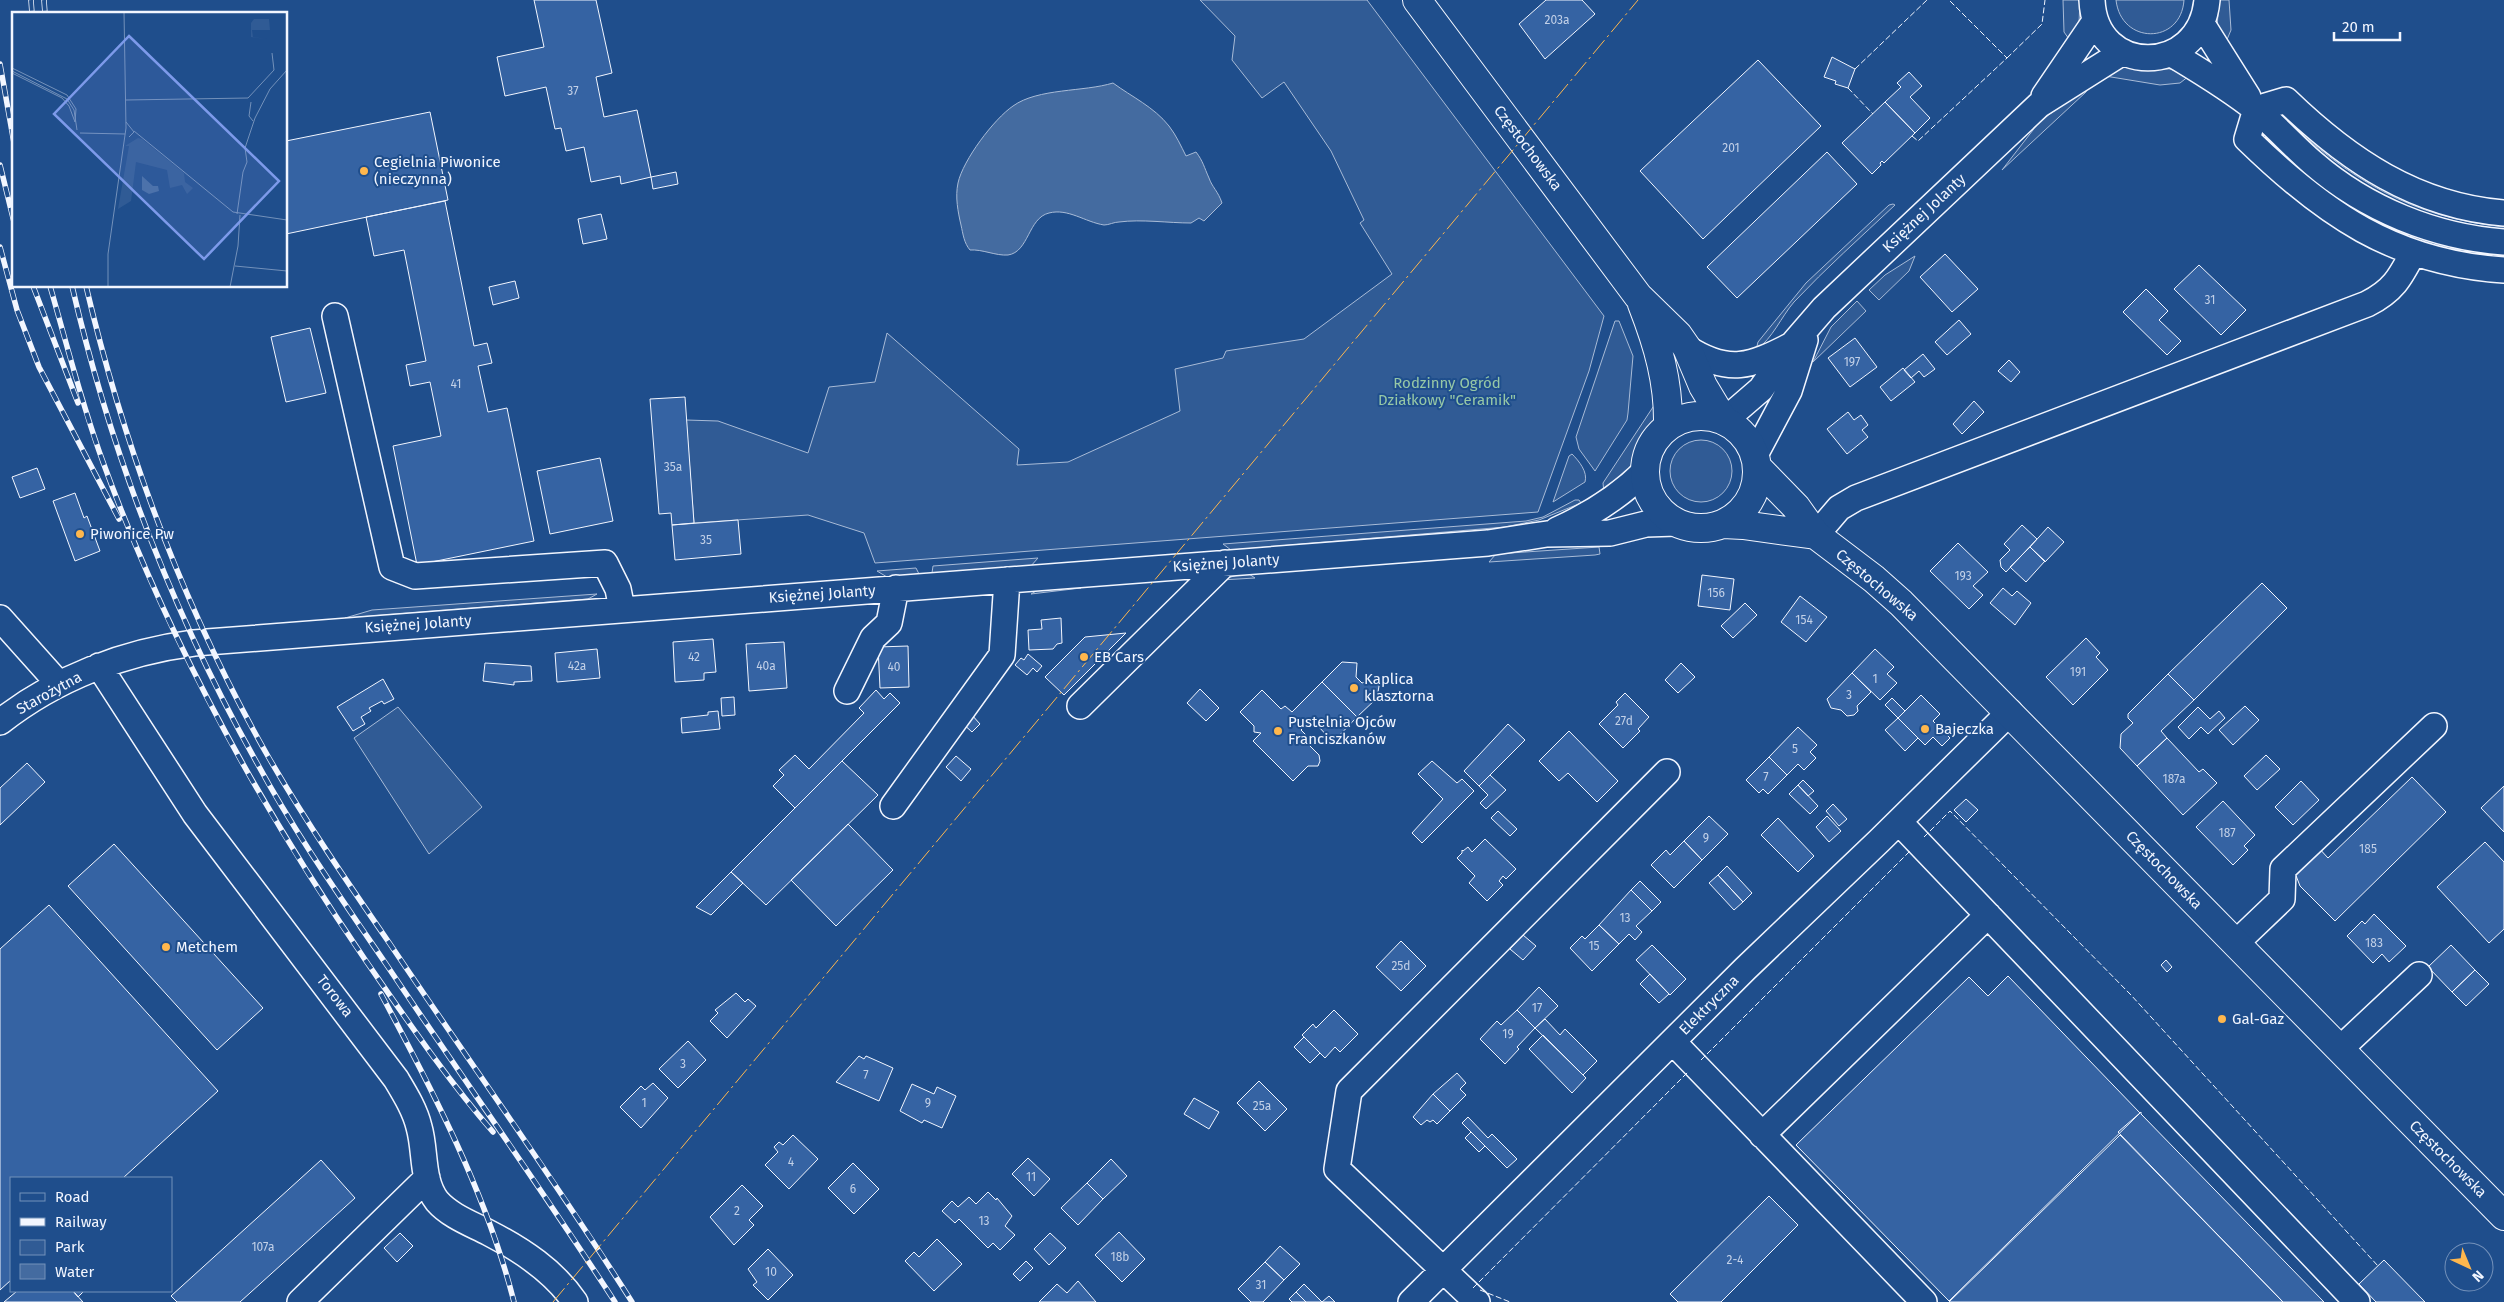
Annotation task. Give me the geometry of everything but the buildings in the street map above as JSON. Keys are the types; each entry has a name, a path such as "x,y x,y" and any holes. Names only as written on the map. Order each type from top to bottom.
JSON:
{"main road":[{"name":"Częstochowska","path":"1417,0 1638,296 1666,321 1687,348 1703,386 1724,421"},
{"name":"Częstochowska","path":"1638,296 1663,361 1668,396 1668,427"},
{"path":"1695,416 1710,417 1724,421 1740,431 1756,461 1753,495 1745,507 1722,524 1707,528 1691,528 1676,523 1656,507 1646,484 1645,471 1651,446 1668,427 1681,420 1695,416"},
{"name":"Częstochowska","path":"1756,461 1796,507 1816,535 1874,579 1901,603 2504,1216"},
{"name":"Częstochowska","path":"1722,524 1816,535"}],"street":[{"path":"2094,10 2106,39 2123,52 2148,58 2172,54 2190,42 2204,12"},
{"name":"Księżnej Jolanty","path":"2039,105 2094,10"},
{"path":"2204,12 2256,109 2247,140 2284,176 2312,198 2363,231 2413,253 2466,266 2504,270"},
{"name":"Księżnej Jolanty","path":"1724,421 1761,389 1792,345 1840,291 2039,105 2123,52"},
{"path":"2172,54 2256,109 2315,165 2372,203 2413,222 2440,231 2468,238 2504,242"},
{"path":"2256,109 2286,100 2335,145 2386,178 2439,201 2463,208 2504,213"},
{"path":"1816,535 1839,508 1856,498 2367,304 2382,296 2394,286 2413,253"},
{"path":"335,316 392,567 415,576 605,563 618,589 622,609"},
{"name":"Księżnej Jolanty","path":"1756,461 1788,391 1810,323"},
{"path":"1687,348 1713,363 1726,366 1767,357 1792,345"},
{"name":"Księżnej Jolanty","path":"1547,534 1598,508 1626,490 1645,471"},
{"name":"Księżnej Jolanty","path":"99,666 139,654 194,643 1488,543 1547,534 1610,533 1646,524 1676,523"},
{"path":"1080,706 1225,563"},
{"path":"893,806 1002,655 1006,580"},
{"path":"846,691 873,638 889,623 896,588"},
{"path":"0,618 59,684"},
{"name":"Starożytna","path":"0,722 59,684 99,666"},
{"name":"Torowa","path":"99,666 195,814 396,1078 420,1127 430,1190 446,1209 518,1249 542,1266 566,1289 575,1302"},
{"name":"Elektryczna","path":"1411,1302 1793,922 1899,822 2010,712"},
{"path":"2236,943 2282,899 2283,869 2434,726"},
{"path":"1476,1302 1337,1169 1349,1091 1667,772"},
{"path":"1899,822 2357,1302"},
{"path":"1762,1136 1988,915"},
{"path":"2340,1049 2419,975"},
{"path":"1672,1042 1924,1302"},
{"path":"300,1302 427,1178"}],"green space":[{"name":"Rodzinny Ogród Działkowy \"Ceramik\"","path":"1200,0 1367,0 1604,316 1589,371 1538,512 875,563 864,533 808,515 694,523 686,420 718,421 808,453 829,387 875,382 887,333 1019,449 1017,465 1068,462 1180,411 1175,369 1223,358 1226,351 1304,339 1392,274 1360,223 1364,220 1331,151 1284,82 1262,98 1232,60 1235,36"},
{"path":"2063,0 2080,0 2079,23 2069,39 2064,32"},
{"path":"2116,0 2184,0 2180,15 2173,25 2162,32 2151,34 2139,32 2128,25 2120,15"},
{"path":"2219,0 2229,0 2231,30 2226,42 2217,28"},
{"path":"2123,65 2170,69 2189,76 2180,83 2160,85 2105,76"},
{"path":"2087,88 2086,92 2002,170 2040,121"},
{"path":"2283,117 2286,117 2345,166 2393,193 2504,223 2504,227 2440,215 2411,205 2384,192 2332,159"},
{"path":"2262,133 2263,136 2269,144 2260,136"},
{"path":"2271,146 2336,198 2388,226 2444,246 2504,256 2504,259 2475,256 2401,237 2334,201"},
{"path":"1889,205 1895,205 1794,302 1767,340 1756,350 1758,342 1806,283"},
{"path":"1915,256 1909,271 1879,300 1869,290 1885,275"},
{"path":"1857,301 1866,311 1813,362 1831,327"},
{"path":"1615,321 1619,321 1633,356 1628,413 1627,420 1595,471 1579,449 1576,437"},
{"path":"1655,404 1657,424 1650,444 1628,471 1604,493 1603,483"},
{"path":"1701,440 1713,442 1723,449 1730,459 1732,471 1730,483 1723,493 1713,500 1701,502 1689,500 1679,493 1672,483 1670,471 1672,459 1679,449 1689,442"},
{"path":"1572,454 1584,471 1585,482 1553,502 1569,456"},
{"path":"1575,500 1579,500 1581,503 1539,520 1505,527 1231,550 1223,544 1526,521 1543,517"},
{"path":"1599,547 1600,554 1595,555 1489,562 1496,554"},
{"path":"1038,558 1030,567 932,573 933,566"},
{"path":"916,568 919,574 887,577 877,571"},
{"path":"1241,574 1249,574 1255,578 1221,580"},
{"path":"1081,588 1031,594 1038,590"},
{"path":"597,594 588,599 345,618 372,610"},
{"path":"398,707 482,807 429,854 354,738"}],"water":[{"path":"1113,83 1163,119 1174,133 1186,156 1196,152 1222,203 1204,221 1199,218 1191,223 1137,221 1104,225 1063,212 1049,213 1037,221 1025,242 1015,253 1003,255 970,250 965,241 957,204 958,183 966,163 980,141 997,120 1013,106 1035,96"}],"railway":[{"path":"31,0 32,12"},
{"path":"44,0 45,12"},
{"path":"0,64 12,132"},
{"path":"0,165 12,214"},
{"path":"0,247 17,310 39,367 119,519"},
{"path":"34,288 78,403"},
{"path":"51,288 88,419 103,462 156,594 219,720 289,842 366,961 427,1048 493,1132"},
{"path":"73,288 106,410 148,531 198,649 227,707 287,815 319,865 615,1302"},
{"path":"87,288 119,409 161,529 184,588 210,645 269,758 328,852 543,1166 632,1302"},
{"path":"381,994 439,1106 474,1183 503,1262 514,1302"}],"fence":[{"path":"1855,69 1927,0"},
{"path":"1912,136 1918,141 2007,58 1949,0"},
{"path":"2007,58 2042,24 2045,0"},
{"path":"1848,88 1873,114"},
{"path":"1924,837 1950,811 2131,995 2378,1266"},
{"path":"1701,1060 1911,850"},
{"path":"1473,1288 1688,1072"},
{"path":"1480,1290 1510,1302"}],"power":[{"path":"553,1302 1638,0"}],"place":[{"name":"Cegielnia Piwonice (nieczynna)","path":"364,171"},
{"name":"Piwonice Pw","path":"80,534"},
{"name":"EB Cars","path":"1084,657"},
{"name":"Kaplica klasztorna","path":"1354,688"},
{"name":"Bajeczka","path":"1925,729"},
{"name":"Pustelnia Ojców Franciszkanów","path":"1278,731"},
{"name":"Metchem","path":"166,947"},
{"name":"Gal-Gaz","path":"2222,1019"}]}
